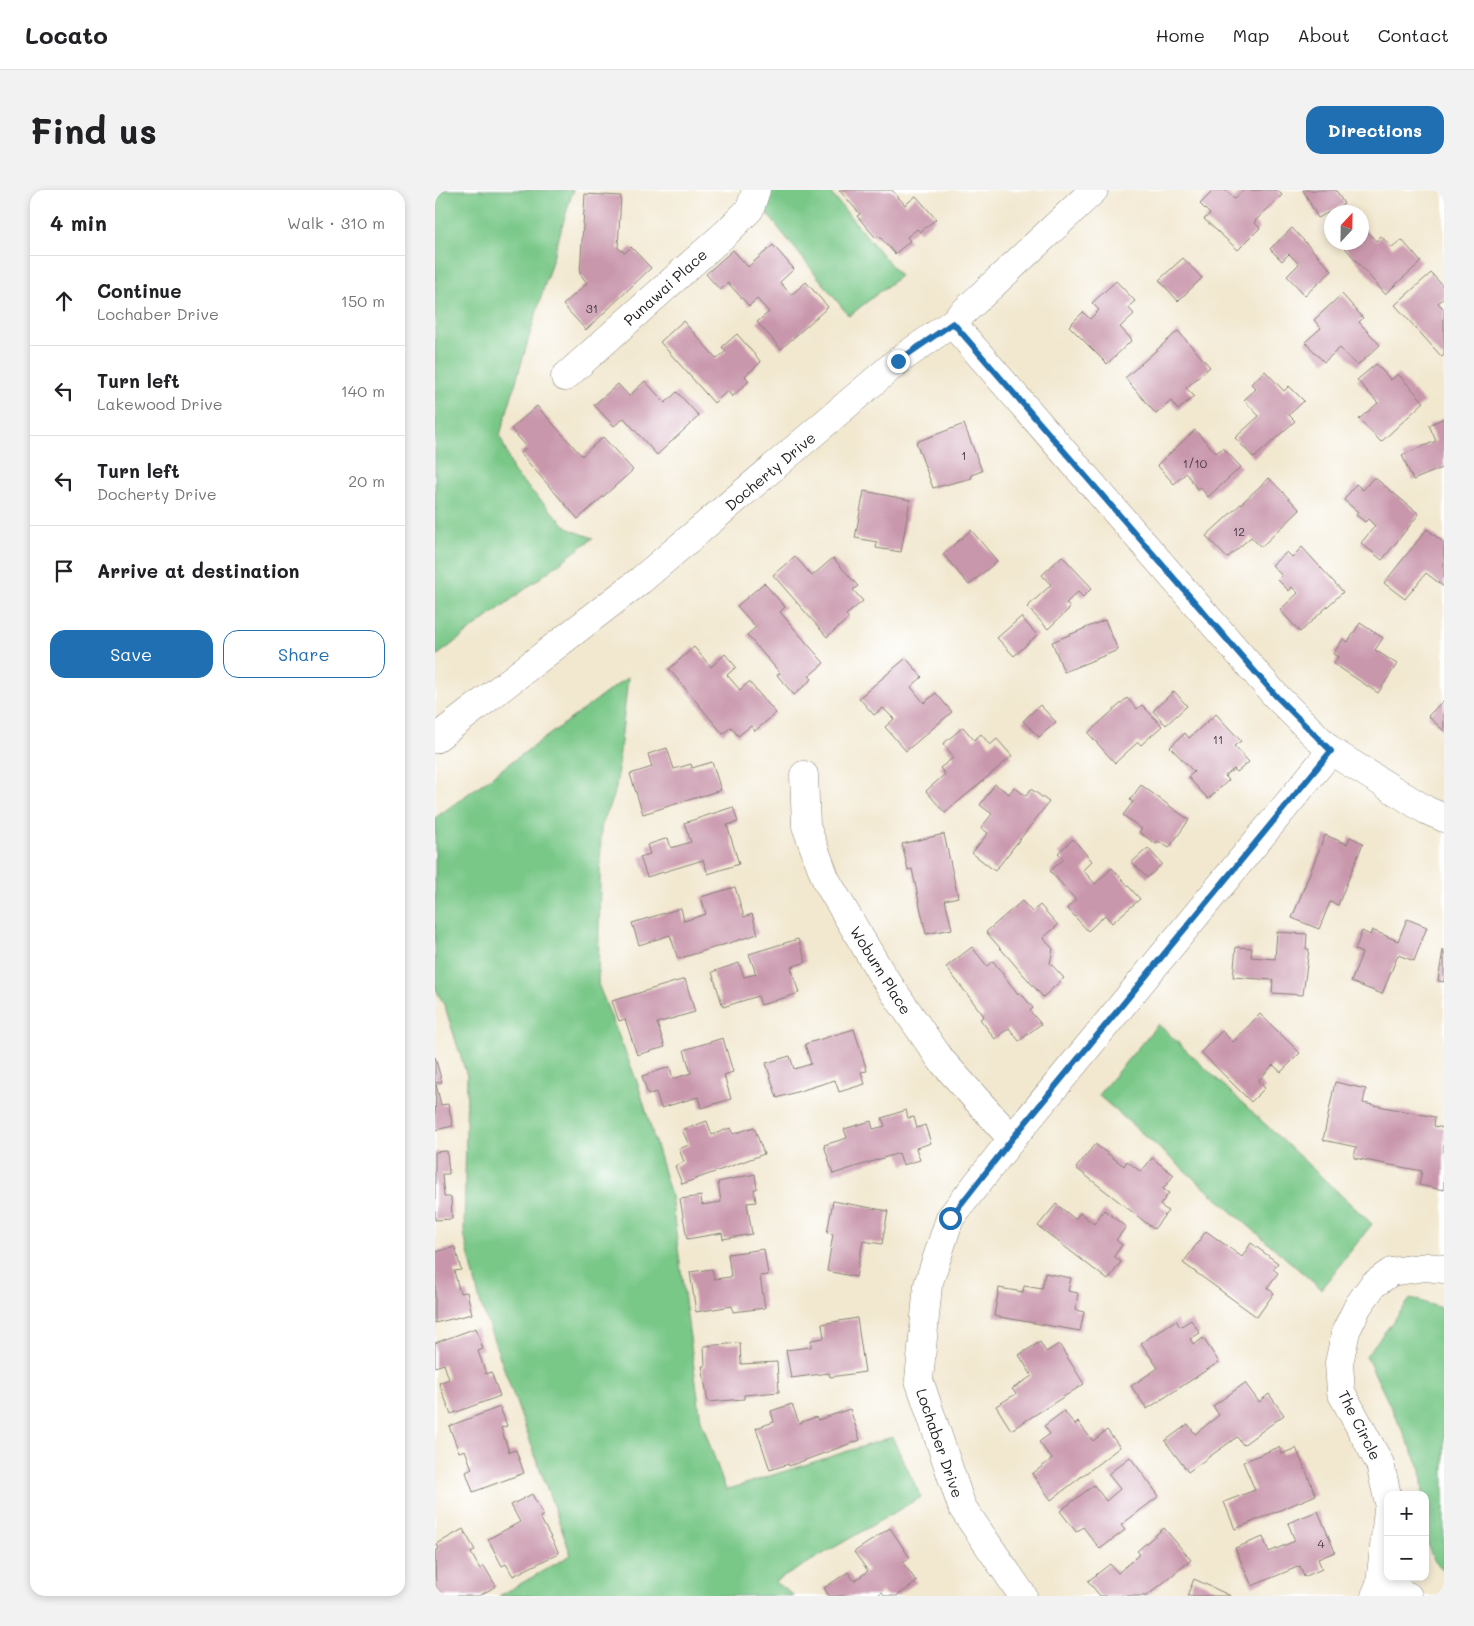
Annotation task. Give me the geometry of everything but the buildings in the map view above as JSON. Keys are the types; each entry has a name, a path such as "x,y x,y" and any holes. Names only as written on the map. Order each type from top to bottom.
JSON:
{"street":[{"name":"Punawai Place","path":"565,377 727,232 750,208 756,190"},
{"name":"Docherty Drive","path":"435,739 641,580 898,361 953,323 1094,190"},
{"path":"953,323 1276,696 1331,751 1426,810 1444,818"},
{"name":"Lochaber Drive","path":"1023,1596 962,1507 919,1380 928,1285 950,1218 1012,1139 1331,751"},
{"name":"Woburn Place","path":"804,775 806,826 826,880 881,973 941,1060 1012,1139"},
{"name":"The Circle","path":"1386,1491 1380,1464 1341,1392 1339,1363 1346,1331 1358,1306 1368,1292 1391,1272 1425,1267 1444,1269"},
{"path":"1385,1536 1378,1590 1408,1596"}],"green space":[{"path":"435,190 573,190 500,435 514,473 569,529 593,538 435,657"},
{"path":"748,190 828,190 900,276 849,316"},
{"path":"628,677 616,788 601,828 598,984 638,1084 671,1196 701,1420 726,1490 892,1437 921,1497 775,1582 794,1596 499,1596 571,1555 480,1302 464,1234 467,1076 445,1007 435,987 435,818"},
{"path":"1158,1024 1372,1224 1321,1289 1098,1095"},
{"path":"1411,1298 1444,1309 1444,1571 1437,1564 1429,1548 1429,1491 1423,1491 1421,1469 1366,1356"}],"route":[{"path":"898,361 953,323 1276,696 1331,751 1012,1139 950,1218"}]}
